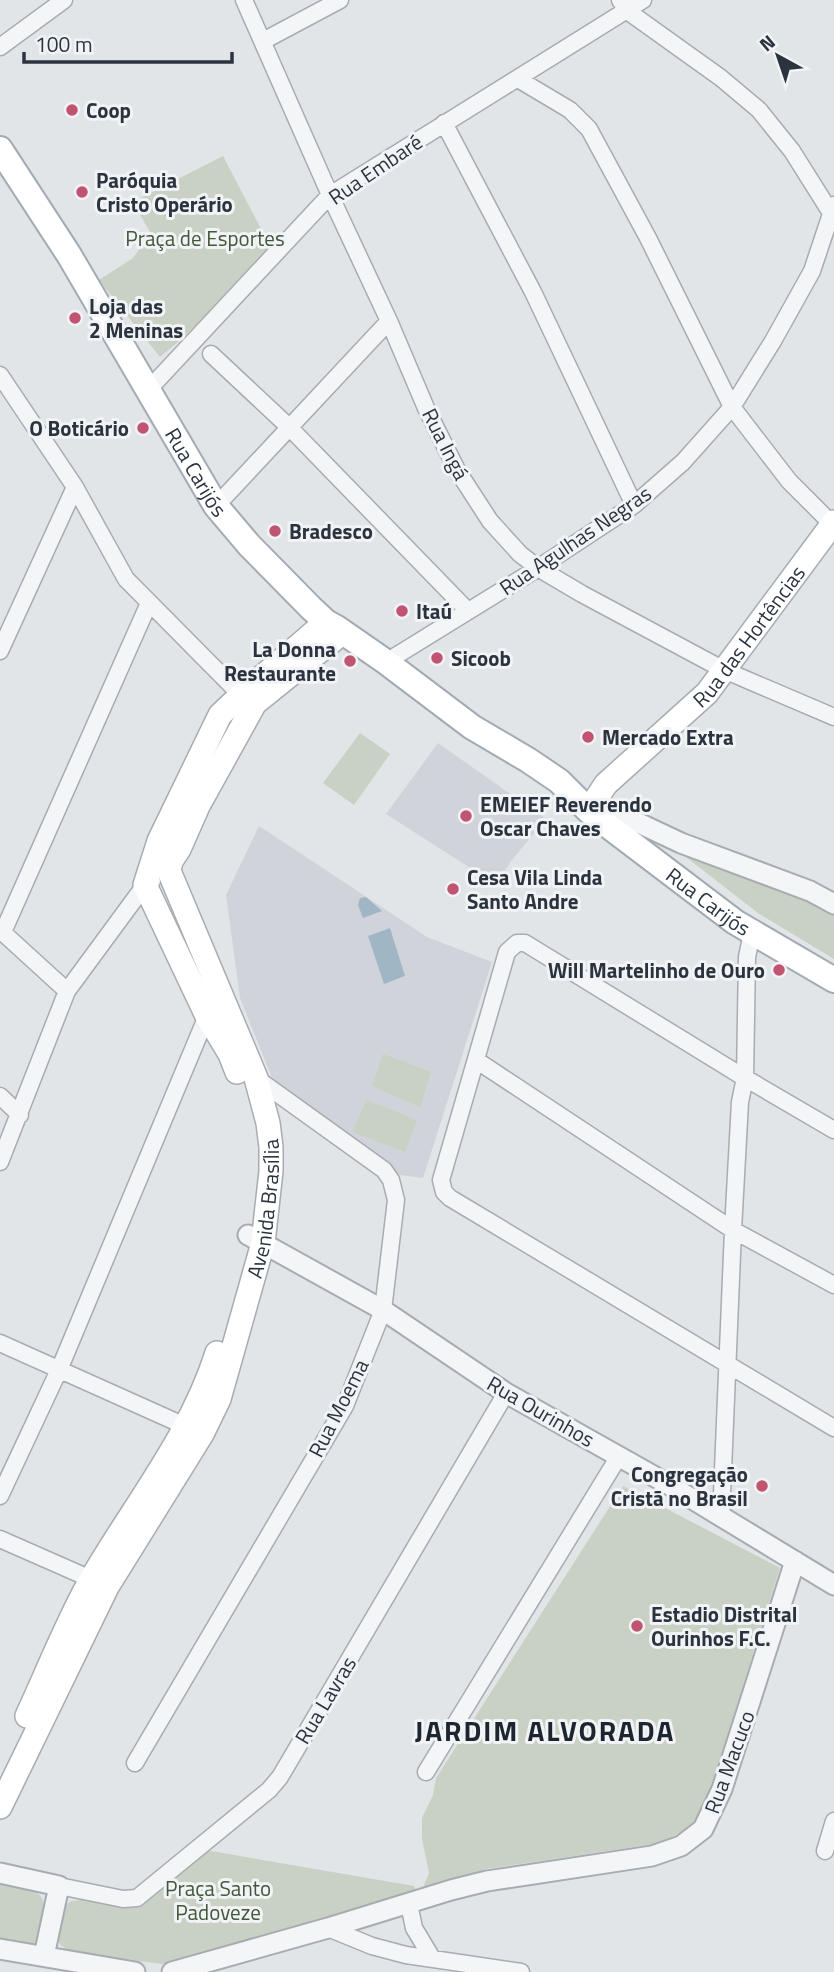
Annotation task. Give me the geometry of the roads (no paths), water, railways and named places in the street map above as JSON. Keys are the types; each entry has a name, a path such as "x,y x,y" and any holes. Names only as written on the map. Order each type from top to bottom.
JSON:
{"main road":[{"name":"Rua Carijós","path":"0,149 69,255 216,506 249,545 334,628 386,662 472,727 491,752 553,793 592,807 735,922 834,980"},
{"name":"Rua das Hortências","path":"592,807 606,785 707,692 833,524"},
{"path":"145,885 159,841 220,715 248,699 334,628"},
{"path":"169,871 170,861 179,849 248,699"},
{"name":"Avenida Brasília","path":"0,1772 99,1583 194,1430 219,1399 255,1239 271,1147 268,1123 256,1079 169,871"},
{"name":"Avenida Brasília","path":"145,885 207,1016 230,1054 247,1096 259,1138 255,1239"},
{"name":"Avenida Brasília","path":"0,1807 99,1583"}],"street":[{"path":"0,47 64,0"},
{"name":"Rua Ingá","path":"244,0 426,408 457,470 489,521 520,554 582,594 724,670 834,717"},
{"path":"263,41 340,0"},
{"name":"Rua Embaré","path":"149,389 330,195 518,79 623,5 643,0"},
{"path":"623,5 760,110 833,209"},
{"path":"518,79 569,110 589,129 649,238 732,407 789,481 833,524"},
{"path":"444,123 533,292 634,505"},
{"name":"Rua Agulhas Negras","path":"386,662 634,505 683,462 732,407 773,341 812,271 833,209"},
{"path":"216,506 389,321"},
{"path":"211,355 289,428 468,611"},
{"path":"0,375 75,487 126,579 248,699"},
{"path":"0,651 75,487"},
{"path":"67,991 1,931 149,603"},
{"name":"Rua Carijós","path":"592,807 810,891 834,904"},
{"path":"0,1162 67,991 145,885 169,871"},
{"path":"721,1518 733,1230 740,1102 745,1078 747,957 752,933"},
{"path":"834,1130 525,943 517,943 507,952 441,1180 444,1192 729,1367 834,1428"},
{"path":"0,1496 60,1370 219,990"},
{"path":"197,1044 230,1054"},
{"path":"476,1060 733,1230 834,1285"},
{"name":"Rua Moema","path":"135,1763 345,1406 383,1310 396,1200 391,1180 384,1170 256,1079"},
{"path":"0,1096 20,1115"},
{"name":"Rua Ourinhos","path":"255,1239 383,1310 506,1393 619,1456 834,1585"},
{"path":"0,1343 194,1430"},
{"name":"Rua Lavras","path":"0,1873 123,1899 137,1898 268,1790 280,1777 506,1393"},
{"path":"426,1772 619,1456"},
{"path":"0,1539 99,1583"},
{"name":"Rua Macuco","path":"172,1972 200,1969 488,1881 652,1856 681,1846 703,1829 722,1789 795,1561"},
{"path":"825,1851 834,1821"},
{"path":"44,1956 59,1886"},
{"path":"409,1903 414,1928 432,1958"},
{"path":"328,1928 372,1946 406,1955 521,1972"},
{"path":"0,1949 135,1972"}],"water":[{"path":"366,897 382,911 363,918 358,905 360,898"},
{"path":"390,928 405,976 384,984 368,936"}],"place":[{"name":"Coop","path":"72,110"},
{"name":"Paróquia Cristo Operário","path":"82,192"},
{"name":"Loja das 2 Meninas","path":"75,318"},
{"name":"O Boticário","path":"143,428"},
{"name":"Bradesco","path":"275,531"},
{"name":"Itaú","path":"402,611"},
{"name":"Sicoob","path":"437,658"},
{"name":"La Donna Restaurante","path":"350,661"},
{"name":"Mercado Extra","path":"588,737"},
{"name":"EMEIEF Reverendo Oscar Chaves","path":"466,816"},
{"name":"Cesa Vila Linda Santo Andre","path":"453,889"},
{"name":"Will Martelinho de Ouro","path":"779,970"},
{"name":"Congregação Cristã no Brasil","path":"762,1486"},
{"name":"Estadio Distrital Ourinhos F.C.","path":"637,1626"}],"district":[{"name":"JARDIM ALVORADA","path":"545,1730"}],"park label":[{"name":"Praça de Esportes","path":"205,238"},
{"name":"Praça Santo Padoveze","path":"218,1900"}]}
